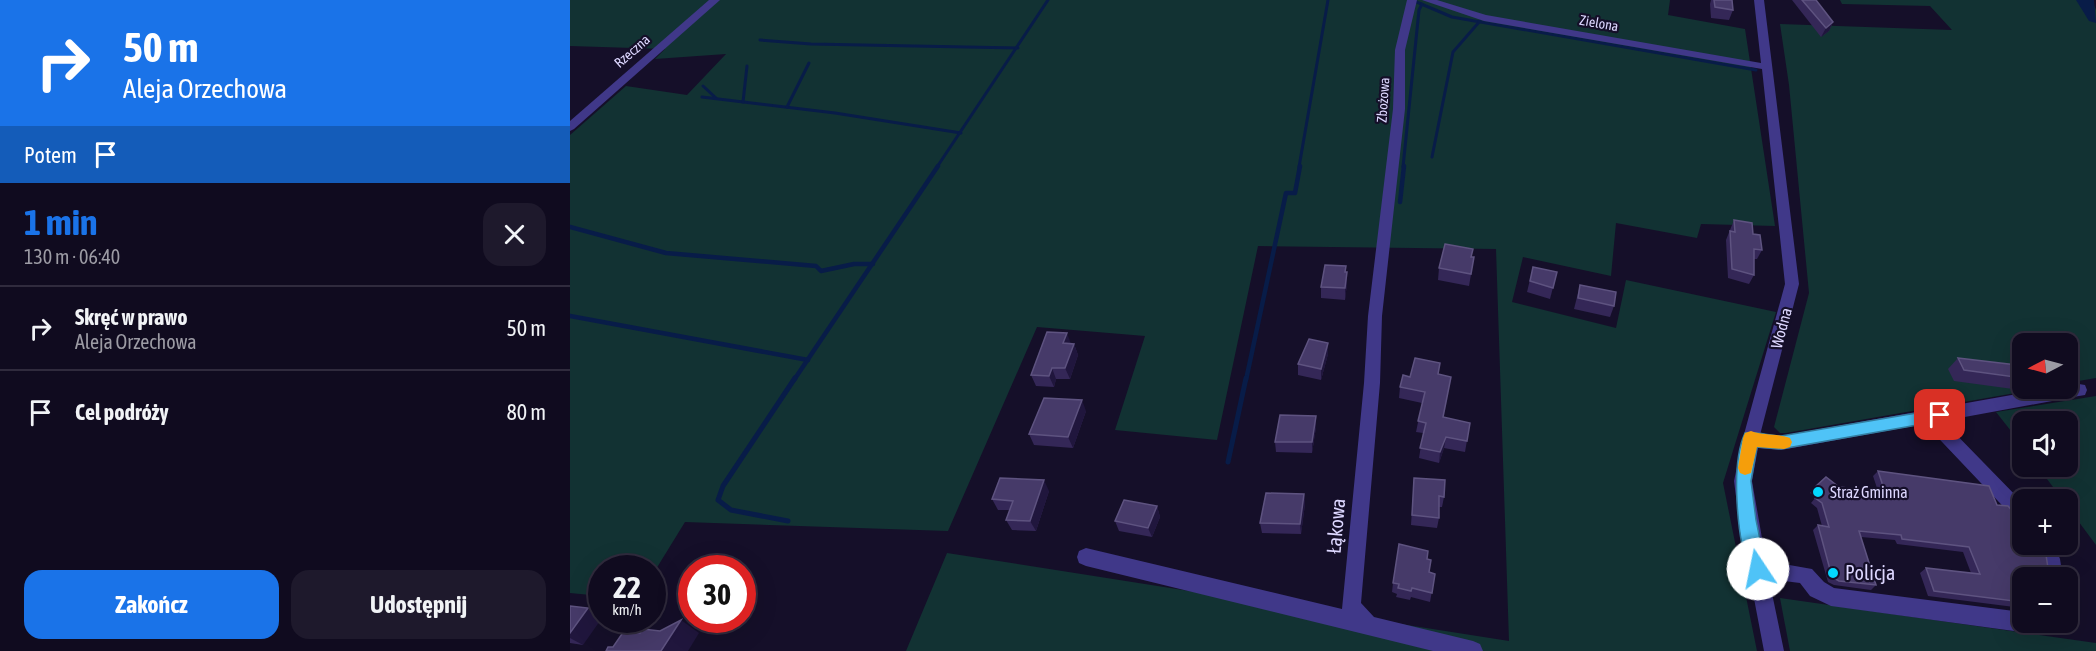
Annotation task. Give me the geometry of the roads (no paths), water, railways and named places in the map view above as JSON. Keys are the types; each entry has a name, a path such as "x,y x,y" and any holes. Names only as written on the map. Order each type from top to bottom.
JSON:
{"street":[{"name":"Rzeczna","path":"570,127 715,0"},
{"name":"Zbożowa","path":"1375,315 1399,109 1400,50 1408,5 1412,0"},
{"name":"Zielona","path":"1426,0 1484,18 1768,68"},
{"name":"Wodna","path":"1759,0 1790,243 1792,284 1751,438 1743,481 1748,520 1774,651"},
{"name":"Łąkowa","path":"1369,626 1351,607 1372,383 1375,315"},
{"path":"1751,438 1760,442 1781,443 2079,390"},
{"path":"1929,417 2012,504"},
{"path":"1086,557 1473,651"},
{"path":"1758,569 1806,575 1817,589 1831,597 2012,621"}],"waterway":[{"path":"1016,48 1048,0"},
{"path":"1299,167 1328,0"},
{"path":"1412,0 1422,4"},
{"path":"2085,0 2096,17"},
{"path":"1403,167 1419,10 1422,4"},
{"path":"1422,4 1452,17 1479,22"},
{"path":"1432,157 1453,52 1479,22"},
{"path":"1479,22 1756,70"},
{"path":"760,40 811,44 1016,48"},
{"path":"960,133 1016,48"},
{"path":"787,107 809,63"},
{"path":"743,102 747,66"},
{"path":"703,86 716,98"},
{"path":"702,97 743,102"},
{"path":"743,102 835,113 960,133"},
{"path":"937,167 960,133"},
{"path":"872,264 938,166"},
{"path":"1246,380 1286,193 1295,193 1300,166"},
{"path":"1400,202 1404,166"},
{"path":"570,227 666,253 816,266 821,271 854,264 872,264"},
{"path":"808,360 872,264"},
{"path":"570,316 808,360"},
{"path":"794,380 808,360"},
{"path":"788,521 731,510 718,500 723,486 795,378"},
{"path":"1228,462 1246,378"}],"place":[{"name":"Straż Gminna","path":"1818,492"},
{"name":"Policja","path":"1833,573"}]}
